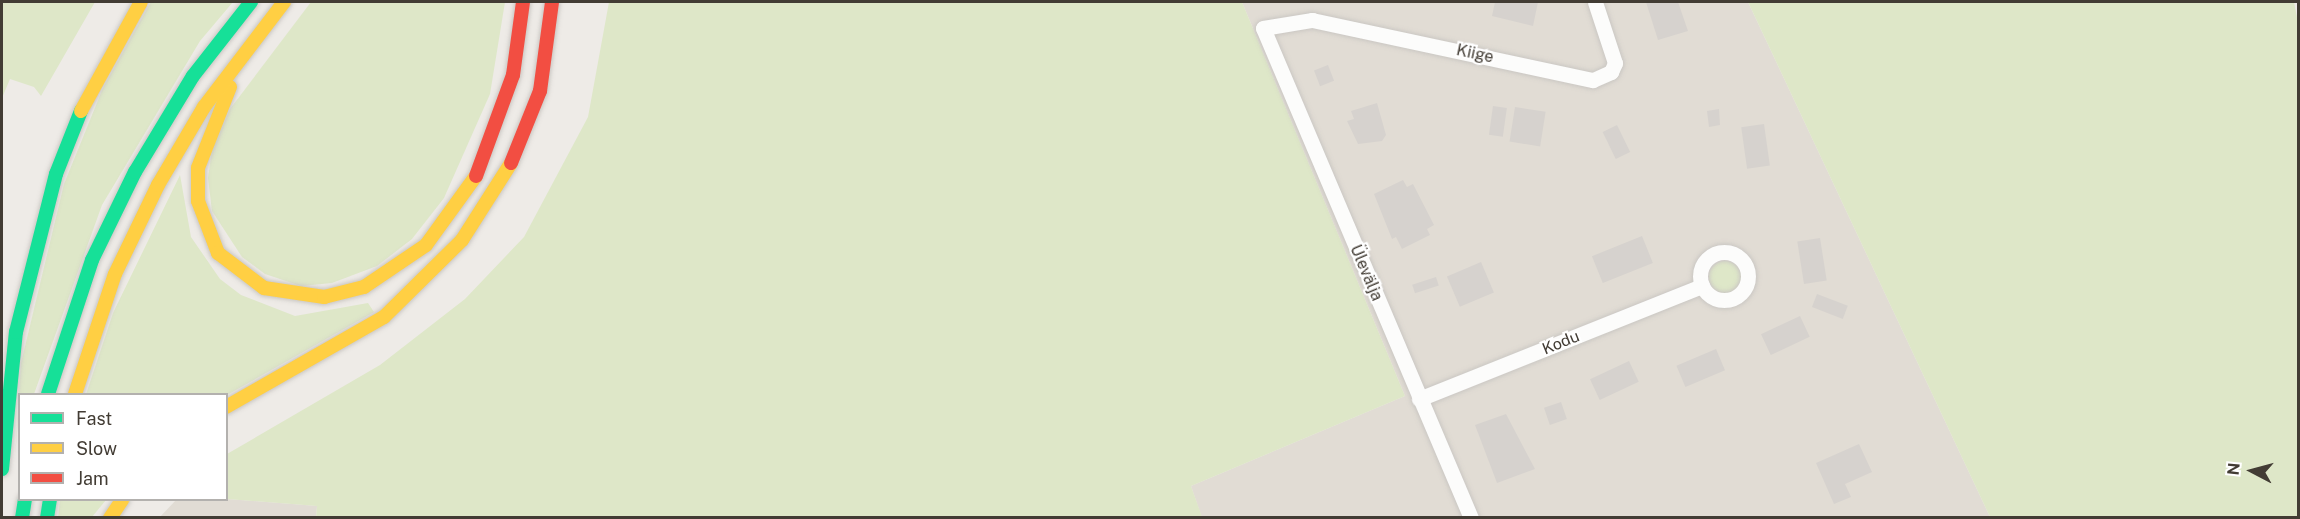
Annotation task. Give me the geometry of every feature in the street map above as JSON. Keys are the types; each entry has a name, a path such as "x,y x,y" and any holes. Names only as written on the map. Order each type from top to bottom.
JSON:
{"main road":[{"path":"2,469 16,332 56,174 83,106 141,2"},
{"path":"48,393 92,260 135,172 193,76 251,2"},
{"path":"75,393 115,274 158,185 204,107 284,2"},
{"path":"272,15 210,130 198,168 198,201 218,253 236,272 264,288 324,297 364,287 397,269 456,207 498,129 513,75 523,2"},
{"path":"228,406 384,317 462,240 499,187 524,136 540,91 552,2"},
{"path":"22,518 25,501"},
{"path":"47,518 51,501"},
{"path":"110,518 121,501"}],"street":[{"name":"Kiige","path":"1263,28 1312,20 1593,80 1611,72 1615,63 1595,2"},
{"name":"Ülevälja","path":"1263,28 1471,518"},
{"name":"Kodu","path":"1419,399 1702,286"}],"shaded area":[{"path":"1242,2 1748,2 1990,517 1202,518 1191,486 1405,396"},
{"path":"228,499 317,506 316,517 159,518 175,501 228,501"}],"green space":[{"path":"2,2 95,2 41,96 34,87 10,79 2,98"},
{"path":"151,2 233,2 200,41 102,205 34,393 19,393 21,363 64,184 103,88"},
{"path":"311,2 505,2 490,94 444,198 412,239 377,266 332,283 301,286 265,274 242,257 212,211 208,178 212,150 230,109"},
{"path":"609,2 1242,2 1405,396 1191,486 1202,517 316,518 317,506 228,499 228,453 380,365 465,299 524,237 588,117"},
{"path":"1748,2 2294,2 2298,22 2298,517 1990,517"},
{"path":"180,175 191,237 220,279 241,295 295,316 368,303 374,312 228,394 86,393 113,313"},
{"path":"1725,261 1737,265 1741,277 1737,289 1725,293 1713,289 1709,277 1713,265"},
{"path":"60,501 105,501 92,517 58,518"}],"building":[{"path":"1495,2 1538,2 1533,26 1492,16"},
{"path":"1646,2 1678,2 1688,31 1658,40"},
{"path":"1328,65 1334,81 1320,86 1314,70"},
{"path":"1377,103 1386,135 1382,141 1358,144 1347,121 1354,119 1351,111"},
{"path":"1493,106 1507,108 1503,137 1489,135"},
{"path":"1515,107 1546,112 1540,146 1510,142"},
{"path":"1719,109 1720,125 1709,127 1707,111"},
{"path":"1764,124 1770,166 1747,169 1741,127"},
{"path":"1617,125 1630,152 1616,159 1603,132"},
{"path":"1403,180 1407,187 1413,184 1434,225 1427,229 1430,235 1402,249 1396,237 1392,239 1374,194"},
{"path":"1642,236 1653,263 1603,283 1592,256"},
{"path":"1820,238 1827,280 1804,284 1797,242"},
{"path":"1481,262 1494,292 1460,307 1447,276"},
{"path":"1436,277 1439,286 1415,293 1412,285"},
{"path":"1817,294 1848,306 1843,319 1812,307"},
{"path":"1800,316 1810,337 1771,355 1761,334"},
{"path":"1716,349 1725,370 1685,387 1676,366"},
{"path":"1629,361 1639,382 1600,400 1590,379"},
{"path":"1561,402 1567,419 1550,425 1544,408"},
{"path":"1506,414 1535,469 1497,483 1475,425"},
{"path":"1859,444 1872,472 1845,484 1851,497 1834,504 1816,463"}],"traffic: fast":[{"path":"48,393 92,260 135,172 193,76 251,2"},
{"path":"2,469 16,332 56,174 81,111"},
{"path":"22,518 25,501"},
{"path":"47,518 50,501"}],"traffic: slow":[{"path":"81,111 141,2"},
{"path":"75,393 115,274 158,185 204,107 284,2"},
{"path":"230,87 198,168 198,201 218,253 264,288 324,297 364,287 426,245 476,176"},
{"path":"228,406 384,317 462,240 511,163"},
{"path":"110,518 121,501"}],"traffic: jam":[{"path":"476,176 513,75 523,2"},
{"path":"511,163 540,91 552,2"}]}
